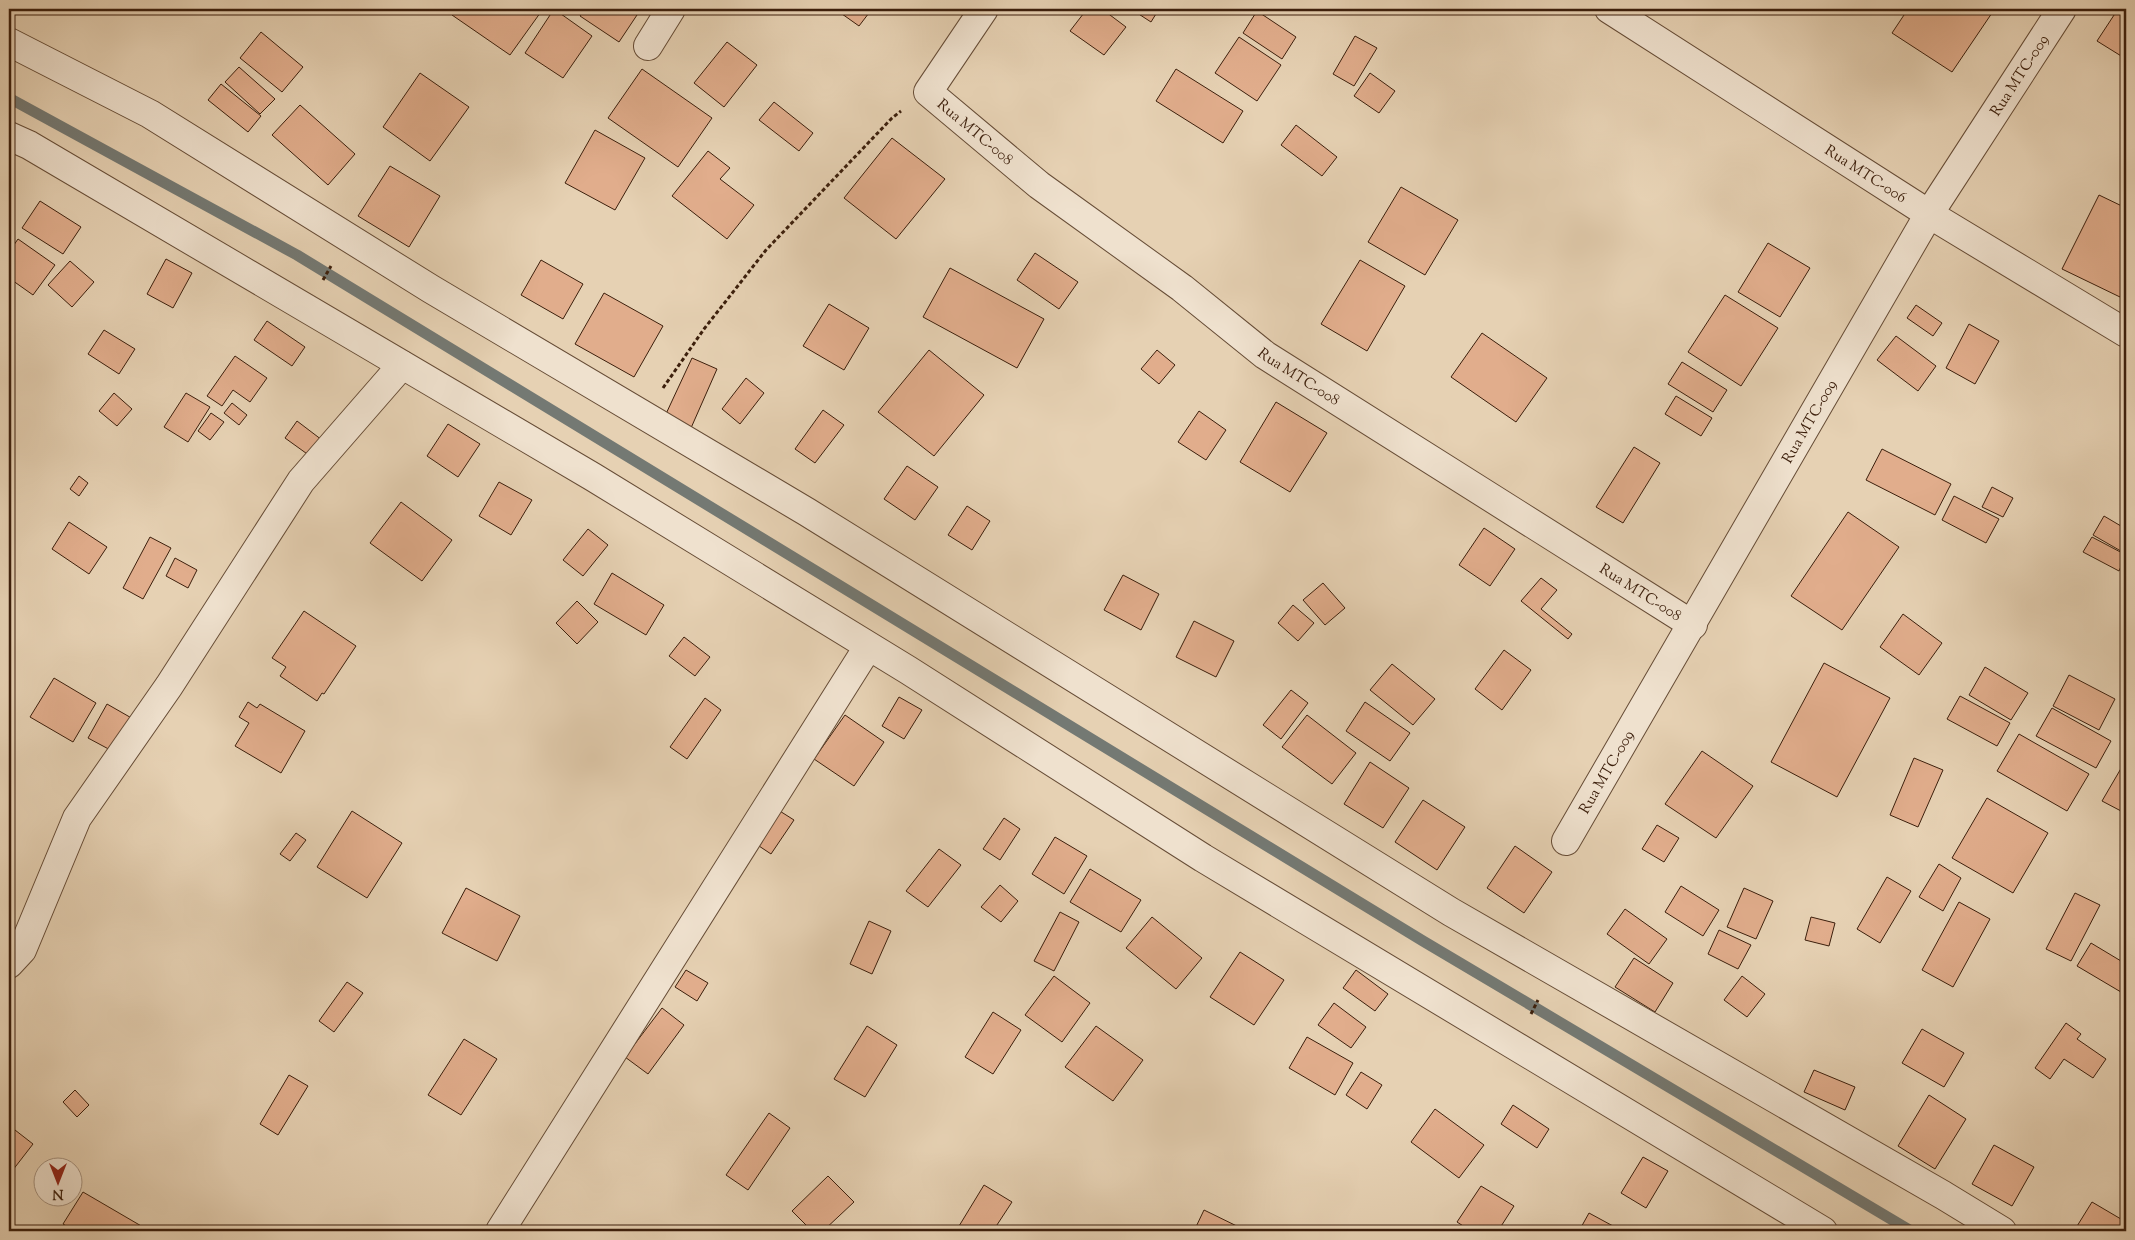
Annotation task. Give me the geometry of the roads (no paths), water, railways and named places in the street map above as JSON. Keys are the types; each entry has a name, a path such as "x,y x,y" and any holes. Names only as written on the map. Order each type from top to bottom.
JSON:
{"street":[{"path":"648,46 671,9"},
{"name":"Rua MTC-008","path":"984,9 928,92 1039,185 1182,288 1265,355 1693,624"},
{"name":"Rua MTC-006","path":"1609,9 1929,214 2126,333"},
{"name":"Rua MTC-009","path":"1566,841 1929,214 2062,9"},
{"path":"9,42 150,114 431,289 807,512 1451,912 1943,1195 2002,1231"},
{"path":"9,136 28,145 593,477 908,670 1202,858 1823,1231"},
{"path":"9,964 22,950 77,818 169,686 301,481 402,365"},
{"path":"500,1231 868,647"}],"waterway":[{"path":"9,98 297,255 1423,941 1911,1231"}]}
